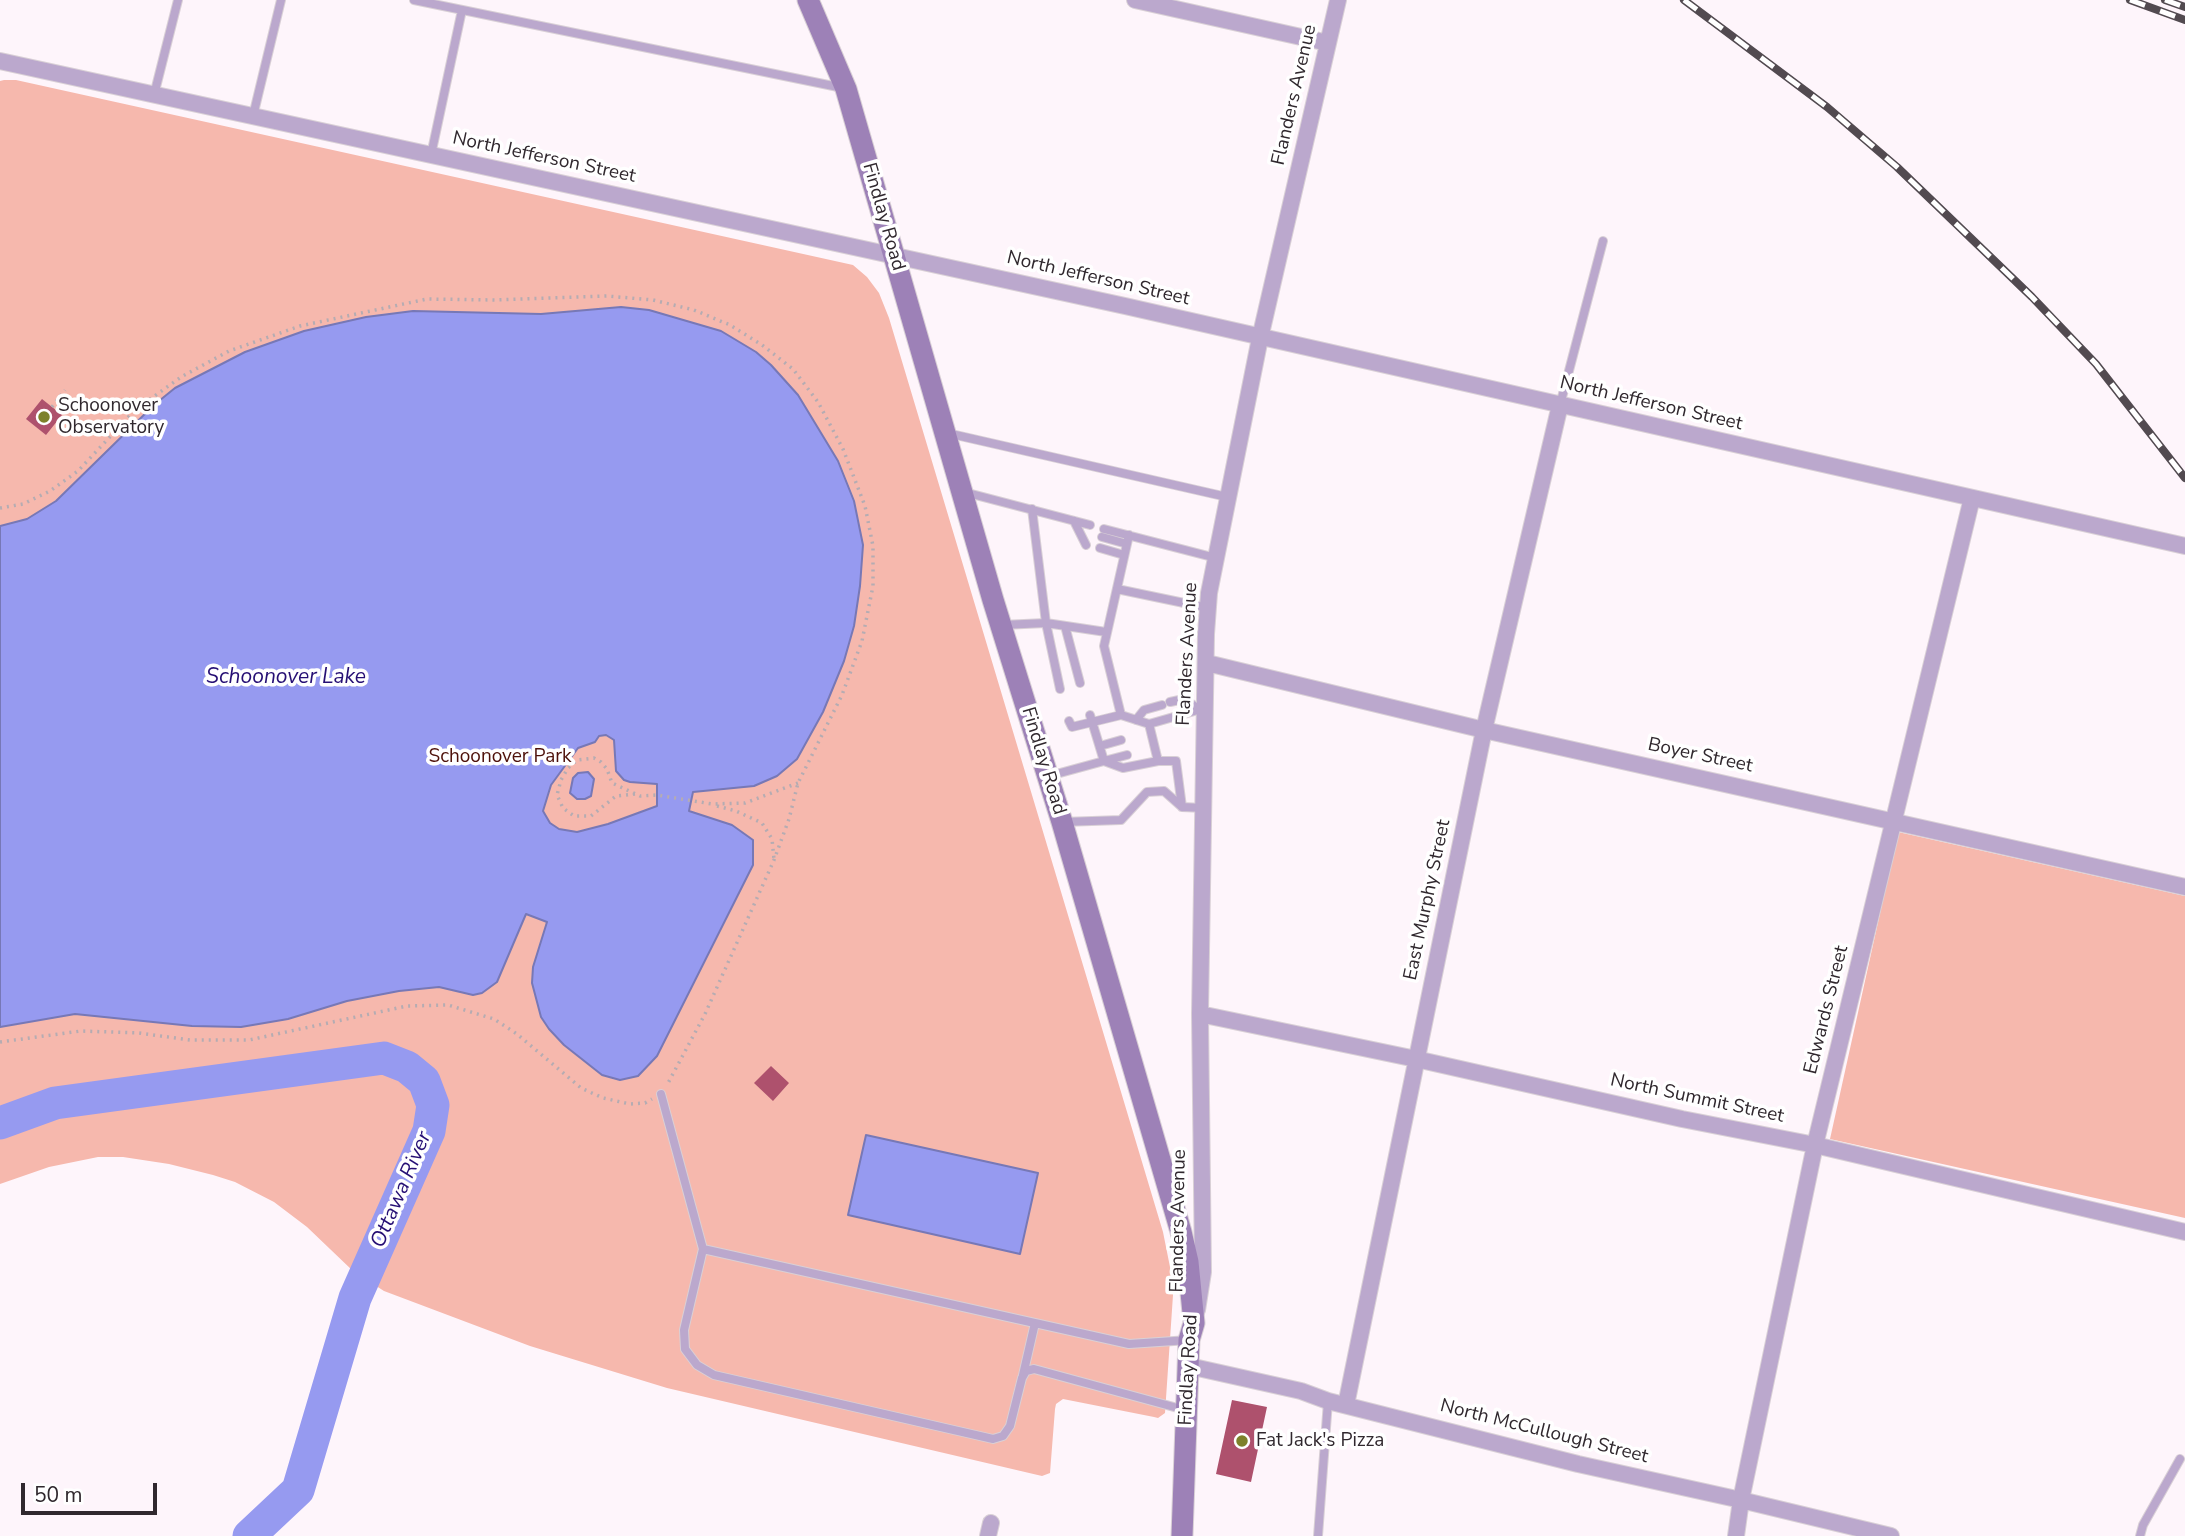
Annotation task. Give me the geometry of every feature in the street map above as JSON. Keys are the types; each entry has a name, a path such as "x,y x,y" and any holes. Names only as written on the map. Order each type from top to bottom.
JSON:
{"main road":[{"name":"Findlay Road","path":"808,0 846,89 1181,1232 1188,1262 1192,1331 1186,1410 1182,1536"}],"street":[{"path":"1135,0 1328,43"},
{"name":"Flanders Avenue","path":"1192,1331 1203,1272 1200,1014 1202,708 1207,663 1208,608 1227,497 1260,338 1338,0"},
{"name":"North Jefferson Street","path":"0,61 894,256 2185,546"},
{"name":"East Murphy Street","path":"1346,1405 1484,730 1560,405"},
{"name":"Edwards Street","path":"1736,1536 1741,1500 1815,1145 1972,498"},
{"name":"Boyer Street","path":"1207,663 1484,730 2185,887"},
{"name":"North Summit Street","path":"1200,1014 1682,1119 1815,1145 2185,1232"},
{"name":"North McCullough Street","path":"1189,1366 1301,1391 1328,1401 1578,1464 1891,1536"}],"lane":[{"path":"155,94 178,0"},
{"path":"253,116 281,0"},
{"path":"414,0 846,89"},
{"path":"431,155 463,10"},
{"path":"1560,405 1602,241"},
{"path":"947,433 1227,497"},
{"path":"963,491 1074,521 1086,530 1086,545"},
{"path":"1032,509 1046,623 1060,689"},
{"path":"1103,533 1216,558"},
{"path":"1121,715 1104,646 1128,539"},
{"path":"1100,548 1125,555"},
{"path":"1117,589 1208,608"},
{"path":"1002,625 1046,623 1106,632"},
{"path":"1065,626 1080,682"},
{"path":"1136,720 1144,710 1184,699 1202,708"},
{"path":"1147,730 1202,708"},
{"path":"1069,721 1072,727 1091,718 1121,715 1136,720 1147,730 1158,761"},
{"path":"1091,718 1104,761"},
{"path":"1100,746 1121,740"},
{"path":"1144,751 1155,748"},
{"path":"1048,776 1127,755"},
{"path":"1104,761 1123,768 1158,761 1176,761 1182,807"},
{"path":"1062,822 1121,820 1147,792 1164,791 1182,807 1203,808"},
{"path":"662,1094 704,1248 684,1331 685,1349 697,1365 714,1375 993,1439 1003,1436 1010,1426 1035,1323"},
{"path":"704,1248 1129,1344 1192,1331"},
{"path":"1022,1378 1026,1371 1034,1369 1186,1410"},
{"path":"1318,1536 1328,1401"},
{"path":"2140,1536 2143,1525 2180,1459"}],"path":[{"path":"0,508 23,503 50,491 78,471 135,410 181,377 229,351 300,326 427,299 495,300 607,296 653,300 694,310 730,325 793,369 818,402 843,449 865,506 873,546 873,586 862,641 842,695 798,783 789,819 774,860 705,1014 662,1094 645,1103 630,1104 603,1098 581,1088 517,1034 494,1019 448,1005 407,1006 249,1040 190,1040 139,1033 81,1031 0,1042"},
{"path":"52,407 65,390"},
{"path":"635,794 616,796 590,816 574,816 563,808 557,795 568,768 577,760 594,758 601,762 612,783 640,796 657,795 712,804 762,823 772,839 774,860"},
{"path":"712,804 745,803 798,783"}],"green space":[{"name":"Schoonover Park","path":"16,80 853,265 867,277 879,293 889,318 1163,1232 1173,1295 1165,1413 1158,1418 1063,1399 1056,1404 1055,1409 1050,1473 1042,1476 667,1388 530,1346 384,1291 353,1271 307,1227 274,1202 235,1182 213,1175 169,1164 123,1157 98,1157 49,1167 0,1184 0,81"},
{"path":"1898,832 2185,896 2185,1218 1830,1139"}],"water":[{"name":"Schoonover Lake","path":"621,307 649,310 721,331 756,352 798,395 838,461 854,501 863,545 854,626 844,661 823,712 797,759 777,776 754,786 693,792 689,811 732,825 753,840 753,865 657,1056 638,1076 620,1080 602,1075 564,1045 549,1029 541,1017 532,983 533,967 547,922 526,914 497,982 482,993 473,995 439,987 399,991 347,1001 288,1019 241,1027 192,1026 75,1014 0,1027 0,526 27,519 56,501 154,405 175,388 245,352 304,331 366,317 413,311 541,314","holes":["606,735 614,740 616,771 624,780 630,782 657,784 657,806 577,832 559,829 550,823 543,811 551,785 578,748 595,742 599,736"]},
{"path":"588,772 594,779 591,796 577,799 570,793 573,778 578,773"},
{"path":"866,1135 1038,1173 1020,1254 848,1215"}],"building":[{"name":"Schoonover Observatory","path":"42,399 62,415 46,435 26,419"},
{"path":"771,1066 789,1083 773,1101 754,1083"},
{"name":"Fat Jack's Pizza","path":"1232,1400 1267,1407 1251,1482 1216,1474"}],"waterway":[{"name":"Ottawa River","path":"0,1123 55,1103 384,1058 407,1067 424,1081 433,1105 429,1131 355,1298 298,1490 249,1536"}],"railway":[{"path":"1684,0 1827,107 1897,167 2032,297 2096,364 2185,478"},
{"path":"2130,0 2185,20"},
{"path":"2165,0 2185,7"}],"place":[{"name":"Schoonover Observatory","path":"44,417"},
{"name":"Fat Jack's Pizza","path":"1242,1441"}]}
